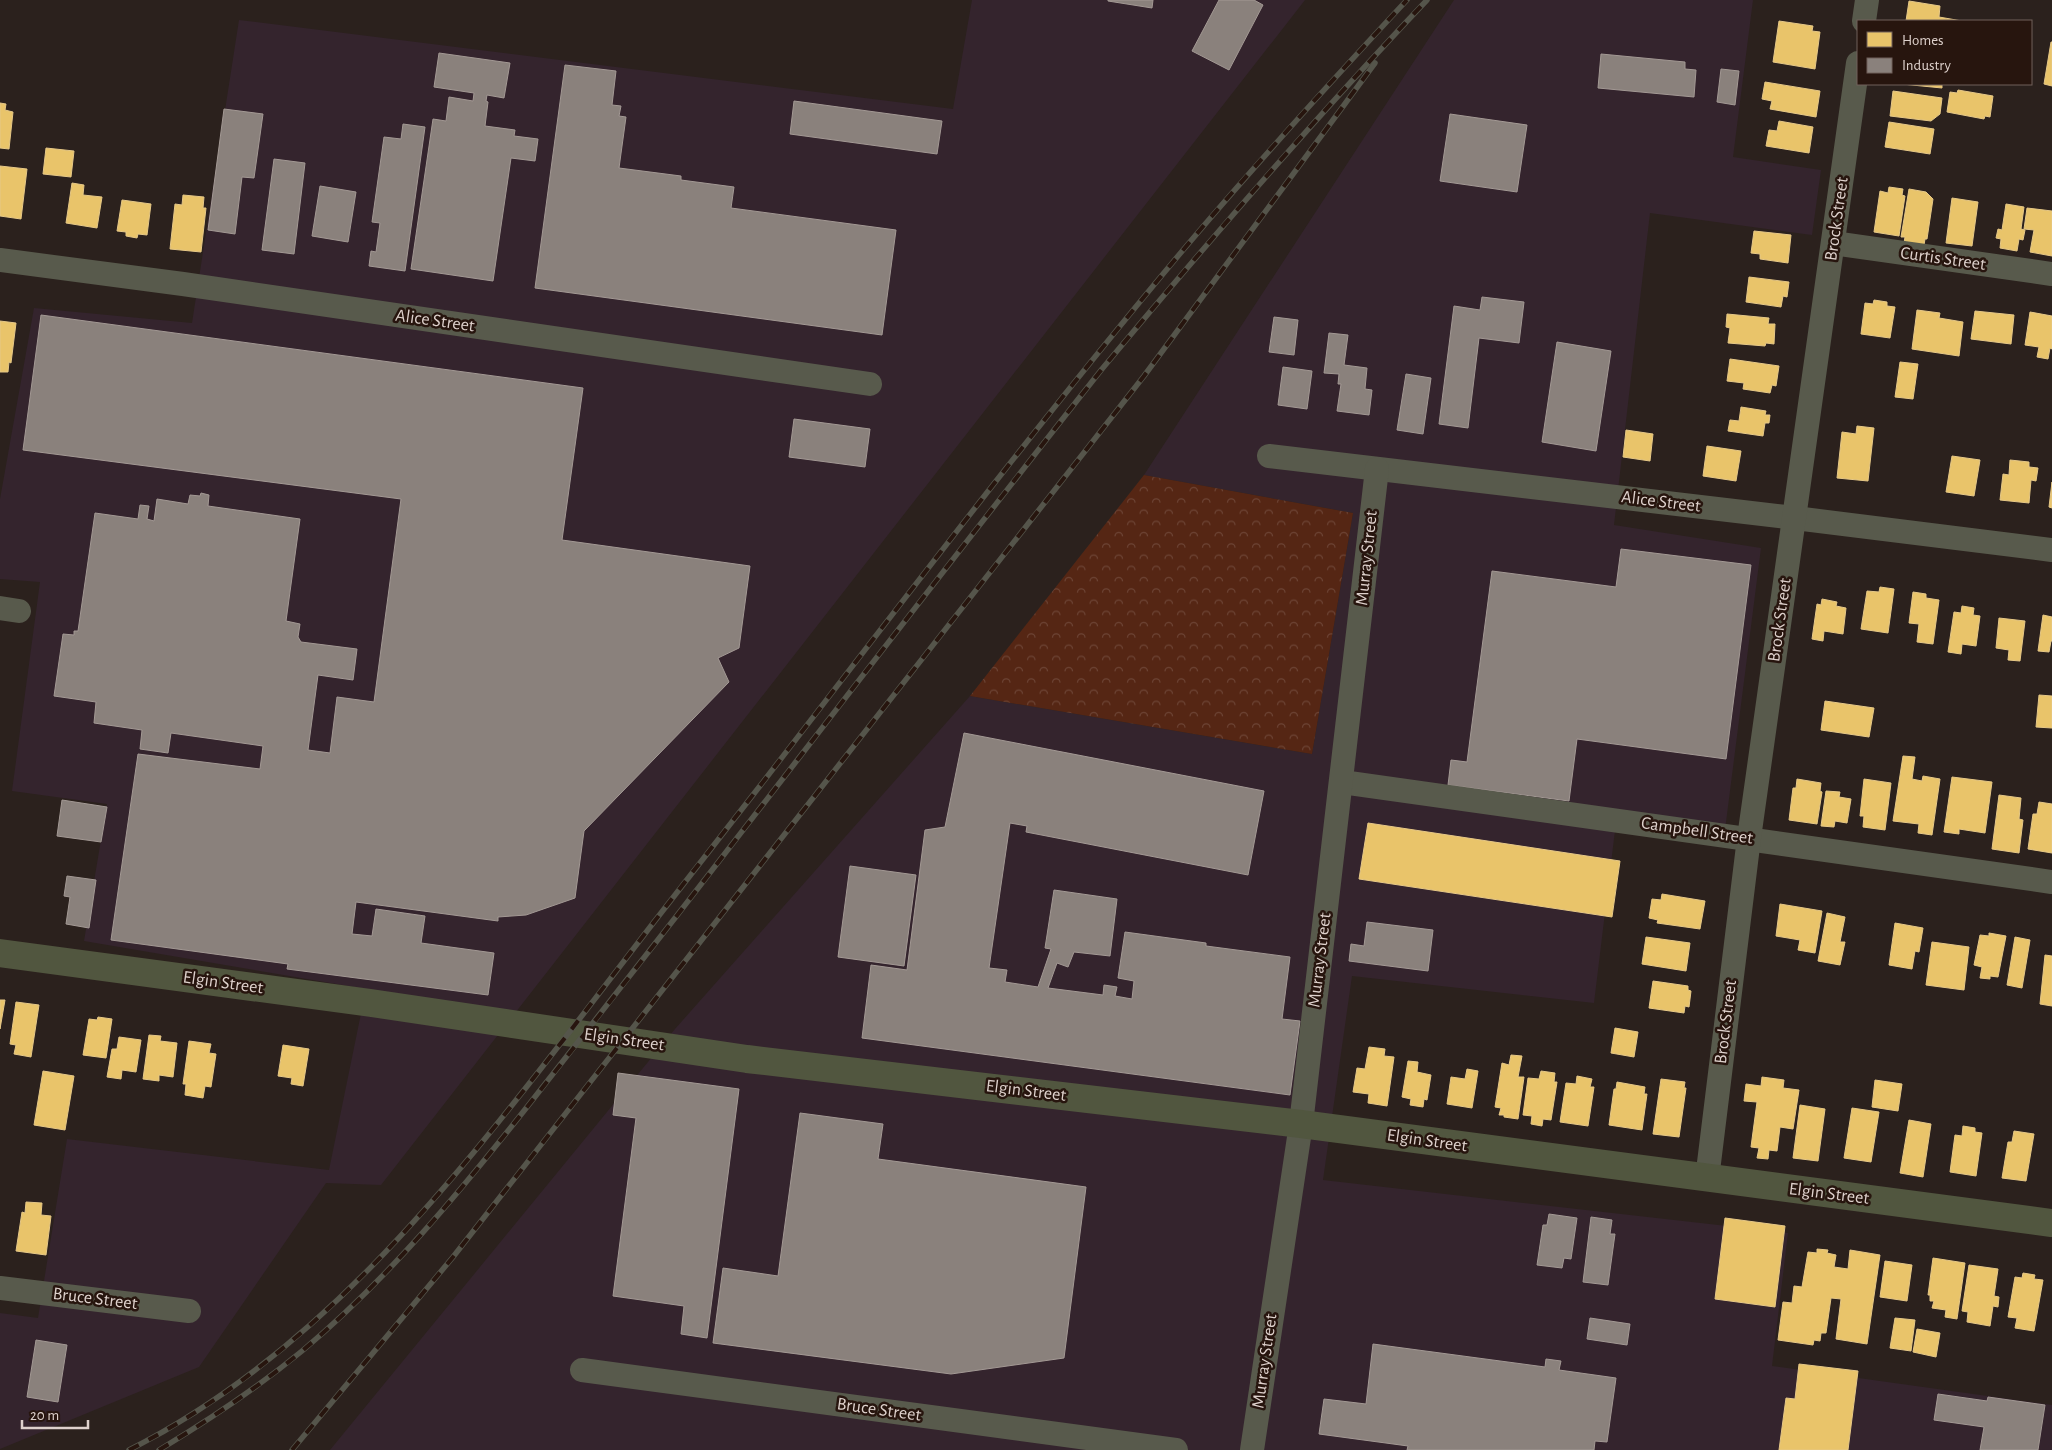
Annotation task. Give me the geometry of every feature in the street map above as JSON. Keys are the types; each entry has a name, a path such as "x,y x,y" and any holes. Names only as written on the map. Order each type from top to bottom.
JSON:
{"main road":[{"name":"Elgin Street","path":"0,953 371,1003 747,1058 1301,1124 2052,1223"}],"street":[{"path":"1864,20 1867,0"},
{"name":"Brock Street","path":"1707,1179 1748,838 1795,518 1857,70"},
{"name":"Curtis Street","path":"1834,243 2052,274"},
{"name":"Alice Street","path":"0,260 183,284 870,384"},
{"name":"Alice Street","path":"1269,456 2052,550"},
{"name":"Murray Street","path":"1252,1450 1301,1124 1377,469"},
{"name":"Campbell Street","path":"1342,782 2052,882"},
{"name":"Bruce Street","path":"0,1288 189,1311"},
{"name":"Bruce Street","path":"582,1370 1176,1450"}],"shaded area":[{"path":"972,0 1305,0 381,1185 326,1183 199,1367 0,1449 0,1313 38,1318 67,1139 329,1170 366,989 84,941 107,804 12,791 40,582 0,579 0,499 34,308 192,323 239,20 953,109"},
{"path":"1454,0 1753,0 1733,157 1821,170 1812,235 1650,213 1614,525 1761,548 1725,830 1617,814 1594,1003 1352,976 1323,1180 1788,1233 1772,1366 2052,1405 2052,1450 330,1450 675,1029 970,696 1312,754 1353,513 1144,475"}],"green space":[{"path":"1144,475 1353,513 1312,754 970,696"}],"building: Homes":[{"path":"1909,1 1940,6 1939,17 1956,20 1906,20"},
{"path":"1779,21 1813,26 1812,31 1820,32 1815,69 1773,62"},
{"path":"2052,42 2052,86 2044,84"},
{"path":"1765,82 1820,91 1816,117 1770,109 1772,101 1762,99"},
{"path":"1912,85 1942,85 1942,88"},
{"path":"1958,90 1993,96 1990,117 1985,116 1984,119 1947,112 1950,92 1957,93"},
{"path":"1893,91 1942,98 1940,114 1931,121 1890,116"},
{"path":"0,103 6,104 5,110 13,112 9,149 0,148"},
{"path":"1779,121 1813,127 1809,153 1766,146 1769,130 1777,131"},
{"path":"1889,122 1934,129 1930,154 1885,147"},
{"path":"46,148 74,151 71,177 43,174"},
{"path":"0,166 27,169 21,219 0,216"},
{"path":"72,183 84,185 83,195 102,197 97,228 66,223"},
{"path":"1889,187 1903,189 1902,195 1905,196 1899,236 1874,232 1880,191 1888,193"},
{"path":"1909,189 1926,192 1933,199 1927,239 1925,239 1924,245 1904,243 1905,237 1901,237"},
{"path":"183,195 204,197 203,208 206,208 201,252 170,249 175,204 182,205"},
{"path":"1952,198 1978,202 1972,246 1946,243"},
{"path":"122,200 151,204 147,235 138,234 137,238 126,236 126,232 117,231"},
{"path":"2006,204 2024,207 2021,229 2025,230 2023,240 2019,239 2017,251 2000,248 2001,239 1996,238 1998,229 2002,230"},
{"path":"2027,208 2052,211 2052,256 2030,252 2034,230 2024,229"},
{"path":"1754,231 1791,235 1788,263 1760,259 1760,254 1751,253"},
{"path":"1749,277 1789,282 1787,297 1783,296 1781,307 1746,302"},
{"path":"1874,300 1887,302 1887,306 1895,307 1890,338 1861,334 1865,303 1873,304"},
{"path":"1917,310 1940,313 1939,318 1963,322 1959,356 1912,349"},
{"path":"1975,311 2014,315 2011,344 1971,339"},
{"path":"2030,312 2052,316 2052,349 2050,348 2048,359 2037,357 2039,347 2025,345"},
{"path":"1727,314 1769,318 1768,324 1775,324 1774,344 1766,343 1765,346 1728,343 1730,328 1726,327"},
{"path":"0,321 16,323 11,363 9,362 8,372 0,372"},
{"path":"1730,359 1779,366 1776,386 1772,385 1770,393 1743,389 1744,383 1727,381"},
{"path":"1900,362 1918,364 1913,399 1895,397"},
{"path":"1741,407 1766,411 1765,415 1770,415 1769,423 1765,423 1763,436 1728,431 1730,420 1739,421"},
{"path":"1857,426 1874,428 1868,481 1837,478 1842,432 1856,434"},
{"path":"1626,430 1653,434 1650,461 1623,457"},
{"path":"1707,446 1741,451 1736,481 1703,476"},
{"path":"1952,456 1980,460 1974,496 1946,492"},
{"path":"2010,460 2029,462 2029,467 2038,468 2036,481 2031,480 2029,503 2000,500 2003,474 2009,475"},
{"path":"2052,482 2052,508 2049,507"},
{"path":"1880,587 1894,589 1888,633 1861,629 1867,591 1879,592"},
{"path":"1913,592 1926,594 1926,598 1939,600 1933,644 1917,642 1919,624 1909,623"},
{"path":"1822,599 1837,602 1836,606 1846,608 1843,634 1824,631 1823,641 1812,639 1817,604 1821,605"},
{"path":"1962,606 1974,608 1973,615 1980,616 1976,646 1962,644 1961,654 1948,652 1954,612 1961,613"},
{"path":"2043,615 2052,617 2052,641 2049,652 2038,651"},
{"path":"1999,618 2025,621 2020,661 2008,660 2009,650 1996,648"},
{"path":"2039,695 2052,696 2052,728 2036,727"},
{"path":"1825,701 1874,708 1869,737 1821,730"},
{"path":"1903,756 1915,757 1912,779 1922,781 1923,776 1940,779 1932,835 1918,833 1919,824 1893,821"},
{"path":"1952,777 1992,782 1985,833 1959,829 1959,834 1944,832"},
{"path":"1797,779 1821,783 1820,791 1822,792 1817,824 1789,820 1793,788 1796,788"},
{"path":"1864,779 1891,783 1885,830 1863,827 1864,816 1860,816"},
{"path":"1826,791 1840,792 1839,797 1851,799 1847,823 1835,821 1834,827 1821,826"},
{"path":"1999,795 2021,798 2019,819 2023,820 2019,853 1992,849"},
{"path":"2039,802 2052,804 2052,853 2028,849 2033,814 2037,814"},
{"path":"1368,823 1620,861 1612,917 1359,879"},
{"path":"1662,894 1705,901 1700,929 1657,923 1658,920 1649,918 1652,899 1661,900"},
{"path":"1780,904 1822,911 1815,953 1798,950 1800,940 1776,936"},
{"path":"1827,913 1845,917 1840,942 1845,942 1840,965 1818,961"},
{"path":"1895,923 1923,928 1919,952 1915,951 1912,969 1889,965"},
{"path":"1989,933 2006,936 1998,977 1990,976 1990,979 1980,978 1982,967 1974,965 1980,935 1989,936"},
{"path":"1646,937 1690,943 1686,971 1642,964"},
{"path":"2015,937 2030,940 2022,988 2007,985"},
{"path":"1932,942 1969,947 1964,990 1926,985"},
{"path":"2045,955 2052,956 2052,1006 2040,1004"},
{"path":"1653,981 1688,986 1688,990 1691,991 1689,1007 1685,1006 1684,1013 1649,1008"},
{"path":"0,1000 5,1000 0,1029"},
{"path":"16,1002 39,1005 31,1057 14,1054 16,1045 10,1044"},
{"path":"98,1017 112,1019 106,1058 83,1055 89,1019 97,1020"},
{"path":"1615,1028 1638,1032 1634,1057 1611,1053"},
{"path":"149,1035 161,1036 160,1041 177,1043 173,1077 159,1075 159,1081 143,1079"},
{"path":"119,1037 141,1040 136,1072 122,1070 121,1079 107,1077 112,1049 117,1049"},
{"path":"189,1041 211,1044 209,1053 216,1054 211,1087 205,1086 203,1098 185,1095 186,1084 183,1084"},
{"path":"283,1045 309,1049 303,1086 291,1084 292,1078 278,1076"},
{"path":"1369,1047 1385,1049 1384,1056 1394,1057 1387,1106 1368,1103 1369,1094 1353,1092 1357,1068 1365,1069"},
{"path":"1511,1055 1522,1056 1518,1077 1524,1077 1518,1119 1499,1115 1501,1108 1495,1107 1502,1063 1509,1065"},
{"path":"1408,1061 1418,1062 1417,1072 1431,1075 1427,1100 1424,1099 1423,1107 1410,1105 1411,1099 1402,1097"},
{"path":"1467,1069 1478,1071 1472,1108 1447,1104 1451,1077 1465,1079"},
{"path":"43,1071 74,1076 65,1130 34,1125"},
{"path":"1541,1071 1555,1073 1554,1082 1557,1082 1551,1120 1543,1119 1542,1126 1531,1124 1532,1116 1523,1115 1528,1078 1539,1079"},
{"path":"1577,1076 1592,1079 1590,1087 1594,1087 1588,1126 1560,1122 1566,1083 1576,1084"},
{"path":"1762,1077 1784,1080 1783,1088 1799,1090 1793,1129 1780,1127 1777,1151 1769,1150 1768,1159 1757,1158 1759,1148 1751,1147 1757,1102 1744,1101 1746,1084 1761,1086"},
{"path":"1661,1079 1685,1082 1684,1088 1686,1088 1679,1137 1653,1134"},
{"path":"1875,1080 1902,1084 1898,1111 1872,1107"},
{"path":"1617,1082 1645,1087 1644,1094 1647,1094 1642,1130 1609,1125 1614,1089 1616,1089"},
{"path":"1800,1105 1825,1109 1818,1161 1793,1158"},
{"path":"1852,1108 1879,1112 1871,1162 1844,1158"},
{"path":"1909,1120 1931,1124 1923,1177 1900,1173"},
{"path":"1963,1126 1975,1128 1975,1132 1982,1133 1976,1176 1950,1172 1955,1135 1962,1136"},
{"path":"2014,1131 2034,1134 2026,1181 2002,1178 2008,1142 2012,1142"},
{"path":"26,1202 42,1203 41,1215 51,1216 46,1255 16,1251 22,1212 25,1213"},
{"path":"1725,1218 1785,1226 1775,1307 1715,1299"},
{"path":"1817,1249 1828,1250 1827,1253 1836,1255 1834,1267 1848,1269 1850,1250 1880,1255 1867,1344 1836,1339 1841,1299 1831,1298 1826,1333 1821,1333 1820,1341 1814,1340 1813,1345 1778,1340 1783,1302 1792,1303 1794,1286 1802,1287 1808,1252 1817,1253"},
{"path":"1933,1258 1965,1263 1957,1319 1945,1317 1946,1310 1932,1308 1934,1301 1930,1301 1930,1295 1928,1295"},
{"path":"1885,1261 1912,1265 1907,1301 1880,1297"},
{"path":"1969,1265 1998,1269 1994,1296 1999,1297 1998,1307 1993,1306 1990,1326 1967,1322 1968,1312 1962,1311"},
{"path":"2023,1273 2035,1275 2034,1279 2043,1280 2034,1331 2015,1328 2017,1318 2008,1317 2015,1277 2022,1278"},
{"path":"1895,1318 1915,1320 1911,1351 1890,1348"},
{"path":"1917,1329 1940,1333 1936,1357 1913,1352"},
{"path":"1799,1364 1858,1371 1848,1450 1779,1450 1786,1398 1795,1399"}],"building: Industry":[{"path":"1108,0 1153,0 1152,8"},
{"path":"1219,0 1254,0 1263,5 1229,70 1192,51"},
{"path":"439,53 510,63 504,98 487,95 485,126 515,130 514,136 538,139 535,161 511,158 493,281 411,269 433,119 446,121 449,97 473,101 474,93 434,87"},
{"path":"1601,54 1685,62 1685,69 1696,70 1694,97 1598,88"},
{"path":"565,65 616,71 612,105 621,106 619,116 626,117 619,168 681,176 681,180 734,187 731,208 896,230 882,335 535,288"},
{"path":"1721,69 1739,71 1735,105 1717,102"},
{"path":"794,101 942,121 937,154 790,134"},
{"path":"224,109 263,114 254,178 242,177 235,234 208,230"},
{"path":"1450,114 1527,125 1517,192 1440,181"},
{"path":"403,124 425,127 405,271 369,266 371,251 376,252 380,223 372,222 384,137 401,139"},
{"path":"274,159 305,163 294,254 262,250"},
{"path":"320,186 356,192 348,242 312,236"},
{"path":"1482,297 1524,302 1519,343 1479,338 1468,428 1439,424 1454,306 1480,310"},
{"path":"41,315 583,388 562,540 750,566 739,648 718,658 729,682 584,831 575,898 526,915 498,917 498,921 356,902 352,934 372,936 376,909 425,916 421,943 494,953 488,995 287,969 288,964 111,940 138,754 260,769 263,746 171,733 168,753 140,749 142,730 94,723 96,702 54,696 63,634 74,635 74,631 78,631 95,513 138,519 140,505 149,506 147,519 154,521 157,499 188,504 190,495 200,496 201,493 209,495 208,506 300,519 286,621 300,624 298,637 301,642 357,649 353,680 318,675 308,750 330,753 337,697 374,702 401,499 23,450"},
{"path":"1274,317 1298,320 1294,355 1269,352"},
{"path":"1329,333 1348,335 1344,365 1367,368 1365,389 1372,390 1369,415 1337,411 1341,384 1338,384 1339,374 1324,373"},
{"path":"1557,342 1611,351 1596,451 1542,442"},
{"path":"1283,367 1312,371 1307,409 1278,405"},
{"path":"1406,374 1431,378 1423,434 1397,430"},
{"path":"794,419 870,429 865,467 789,457"},
{"path":"1621,549 1751,565 1726,759 1577,739 1569,801 1448,785 1451,760 1467,762 1492,571 1616,587"},
{"path":"964,733 1264,791 1248,875 1026,832 1027,826 1010,823 989,968 1007,970 1005,982 1038,987 1051,949 1045,948 1054,890 1117,899 1110,956 1074,952 1068,967 1057,963 1048,988 1103,995 1104,985 1117,987 1115,996 1132,999 1134,981 1118,978 1125,932 1206,943 1206,946 1290,957 1282,1019 1300,1021 1290,1095 862,1038 871,965 907,970 925,830 945,827"},
{"path":"62,800 107,807 101,842 57,836"},
{"path":"850,866 916,875 904,966 838,957"},
{"path":"67,876 96,880 89,928 66,924 70,897 64,896"},
{"path":"1367,922 1433,930 1428,971 1349,961 1351,944 1364,946"},
{"path":"618,1073 739,1089 707,1338 681,1334 684,1306 613,1296 636,1118 613,1115"},
{"path":"800,1113 883,1124 878,1159 1086,1187 1064,1358 951,1374 713,1343 723,1268 778,1276"},
{"path":"1549,1214 1577,1218 1571,1259 1564,1258 1562,1268 1537,1265 1543,1225 1547,1225"},
{"path":"1591,1217 1612,1220 1610,1234 1615,1234 1608,1285 1583,1282"},
{"path":"1590,1318 1630,1324 1627,1345 1587,1339"},
{"path":"36,1340 67,1345 58,1402 27,1397"},
{"path":"1373,1344 1545,1367 1546,1359 1561,1361 1559,1370 1616,1378 1607,1442 1595,1441 1594,1450 1407,1450 1408,1446 1319,1434 1324,1399 1366,1404"},
{"path":"1938,1394 1987,1401 1988,1397 2045,1405 2038,1450 1980,1450 1984,1427 1934,1420"}],"railway":[{"path":"129,1450 196,1412 259,1368 317,1318 373,1265 425,1209 524,1090 1066,392 1201,228 1407,0"},
{"path":"159,1450 232,1403 302,1351 363,1295 421,1235 583,1036 1102,369 1181,275 1343,90 1427,0"},
{"path":"292,1450 453,1257 1144,376 1375,63"}]}
